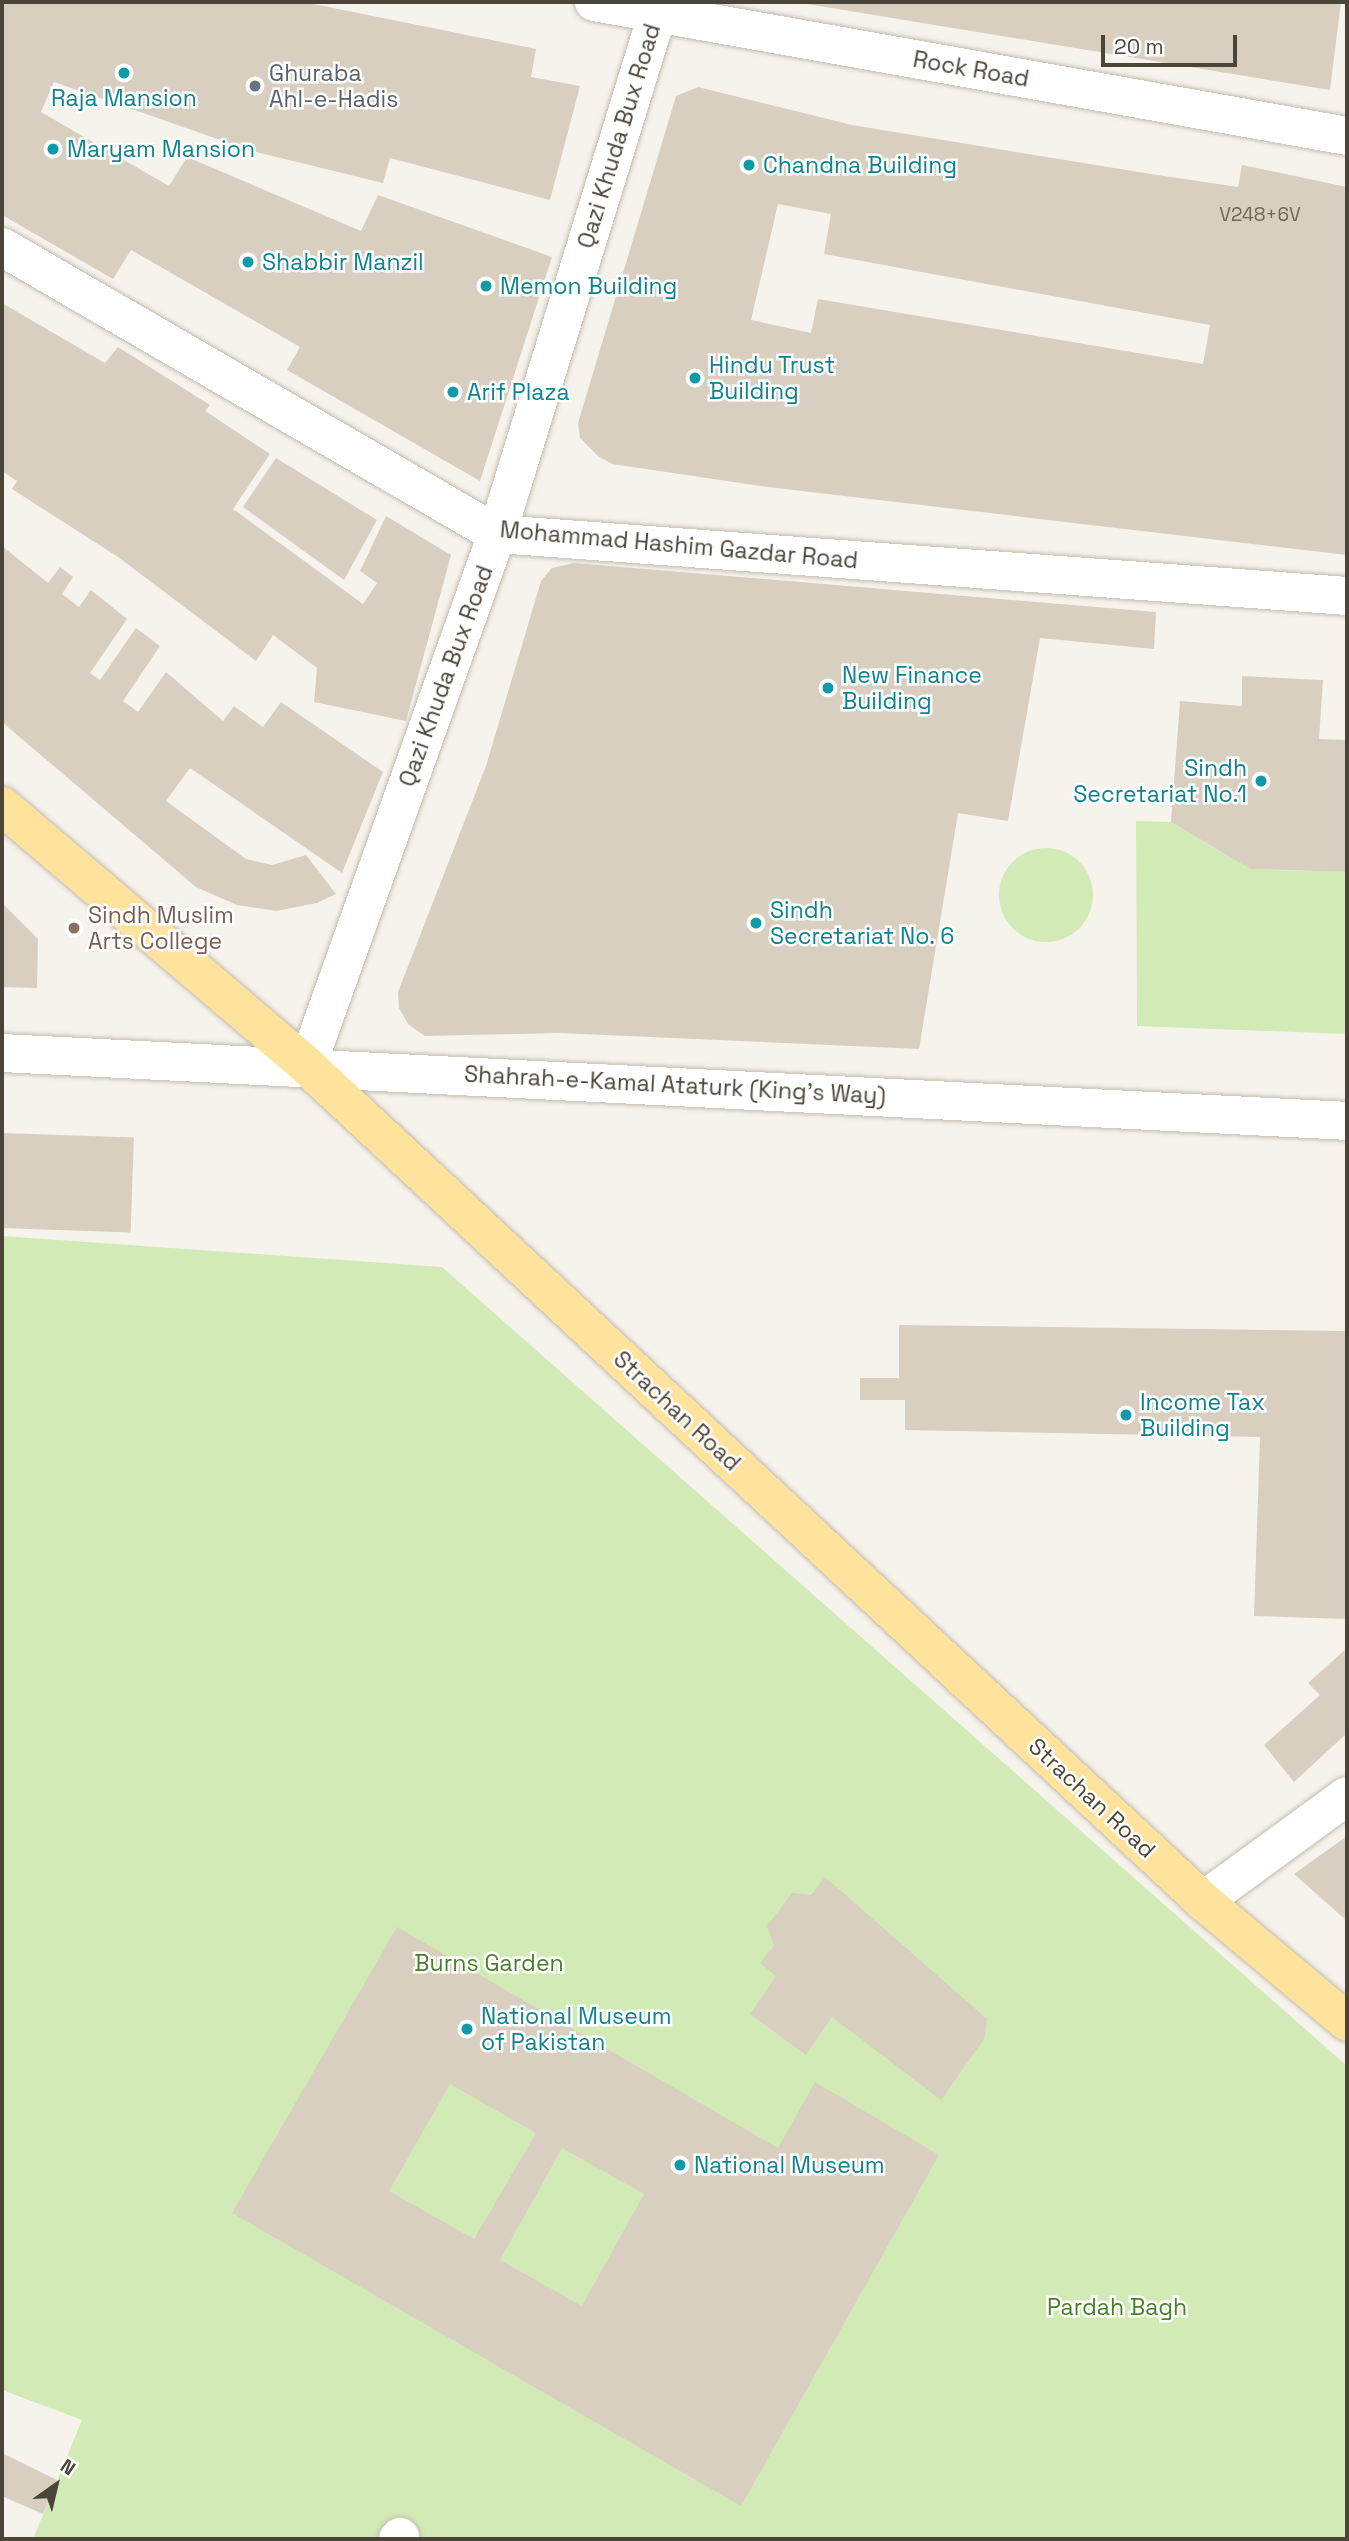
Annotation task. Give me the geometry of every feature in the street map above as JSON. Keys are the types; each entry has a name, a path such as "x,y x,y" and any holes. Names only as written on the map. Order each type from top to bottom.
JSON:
{"main road":[{"name":"Strachan Road","path":"2,806 307,1066 1203,1901 1347,2022"}],"street":[{"name":"Rock Road","path":"594,2 659,8 1347,135"},
{"name":"Qazi Khuda Bux Road","path":"307,1066 497,534 659,8"},
{"name":"Mohammad Hashim Gazdar Road","path":"2,247 497,534 1347,596"},
{"name":"Shahrah-e-Kamal Ataturk (King's Way)","path":"2,1053 307,1066 1347,1121"},
{"path":"1203,1901 1347,1796"}],"green space":[{"path":"1136,821 1171,822 1250,869 1346,872 1347,848 1347,1034 1137,1026"},
{"path":"1046,848 1064,851 1079,862 1090,877 1093,895 1090,913 1079,928 1064,939 1046,942 1028,939 1013,928 1002,913 999,895 1002,877 1013,862 1028,851"},
{"name":"Burns Garden","path":"2,1236 442,1267 1347,2066 1347,2539 33,2539 82,2420 2,2390"}],"building":[{"path":"2,2 304,2 536,49 531,77 580,86 550,200 390,158 383,183 252,151 54,82 41,112 169,186 187,157 361,231 378,195 552,257 480,481 287,370 300,347 131,250 113,279 2,215"},
{"path":"795,2 1341,2 1330,90"},
{"path":"698,87 852,125 1238,187 1242,165 1347,187 1347,555 768,487 612,464 598,456 580,438 578,423 676,96","holes":["778,204 831,214 824,254 1210,325 1203,364 818,299 811,333 751,320"]},
{"path":"2,303 105,363 118,347 210,405 205,411 270,454 233,509 363,604 377,583 360,571 386,516 451,555 406,721 314,702 317,668 273,635 256,661 118,557 12,489 17,481 2,471"},
{"path":"276,458 377,520 344,580 243,507"},
{"path":"2,546 48,583 60,567 73,577 62,594 79,607 91,590 127,619 90,673 100,680 136,628 160,646 123,701 138,712 166,672 223,721 234,706 263,727 281,702 383,772 342,873 190,768 166,801 246,859 272,865 306,855 336,894 317,903 276,911 237,905 196,887 2,722"},
{"path":"574,563 1156,612 1154,649 1040,638 1008,821 958,813 919,1049 559,1033 425,1036 408,1024 399,1008 398,992 486,766 541,581 552,568"},
{"name":"Sindh Secretariat No.1","path":"1242,676 1323,680 1319,739 1347,740 1347,872 1250,869 1171,822 1180,701 1242,706"},
{"path":"2,903 38,939 37,988 2,987"},
{"path":"2,1133 134,1138 131,1233 2,1228"},
{"name":"Income Tax Building","path":"899,1325 1347,1331 1347,1619 1254,1616 1260,1437 905,1430 905,1400 860,1400 860,1378 899,1378"},
{"path":"1347,1648 1347,1733 1294,1782 1264,1745 1320,1695 1308,1683"},
{"path":"1347,1836 1347,1921 1294,1874"},
{"path":"825,1877 987,2019 984,2039 941,2100 832,2017 806,2055 750,2014 776,1976 760,1963 774,1946 767,1926 792,1893 811,1895"},
{"name":"National Museum","path":"397,1927 778,2148 815,2082 939,2155 741,2506 232,2213","holes":["450,2084 536,2133 474,2239 389,2191","562,2148 644,2194 582,2306 500,2260"]},
{"path":"2,2453 57,2480 43,2514 2,2496"}],"place":[{"name":"Raja Mansion","path":"124,73"},
{"name":"Ghuraba Ahl-e-Hadis","path":"255,86"},
{"name":"Maryam Mansion","path":"53,149"},
{"name":"Chandna Building","path":"749,165"},
{"name":"Shabbir Manzil","path":"248,262"},
{"name":"Memon Building","path":"486,286"},
{"name":"Hindu Trust Building","path":"695,378"},
{"name":"Arif Plaza","path":"453,392"},
{"name":"New Finance Building","path":"828,688"},
{"name":"Sindh Secretariat No.1","path":"1261,781"},
{"name":"Sindh Secretariat No. 6","path":"756,923"},
{"name":"Sindh Muslim Arts College","path":"74,928"},
{"name":"Income Tax Building","path":"1126,1415"},
{"name":"National Museum of Pakistan","path":"467,2029"},
{"name":"National Museum","path":"680,2165"}],"park label":[{"name":"Pardah Bagh","path":"1117,2307"}]}
